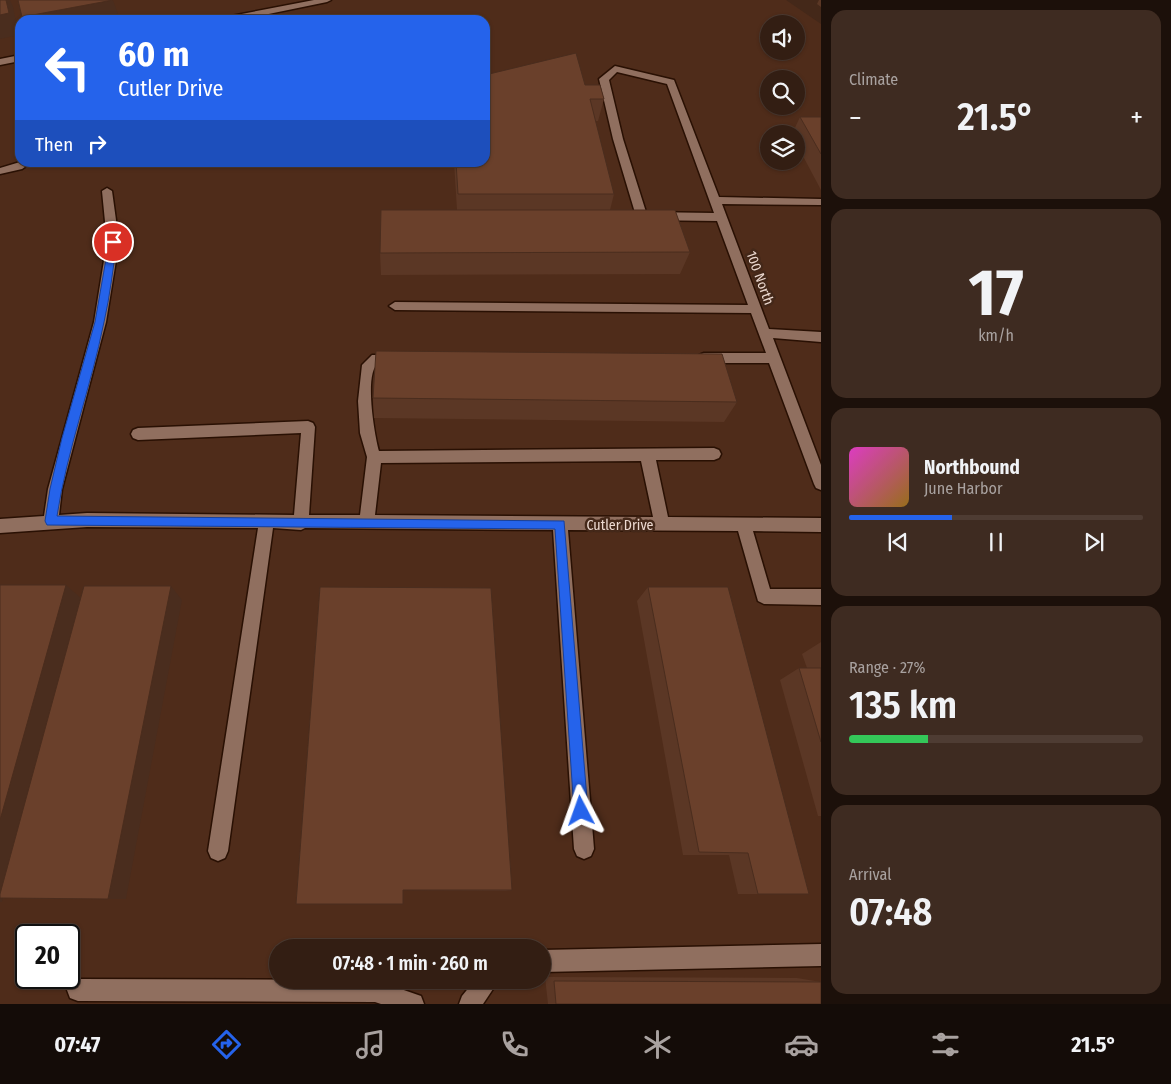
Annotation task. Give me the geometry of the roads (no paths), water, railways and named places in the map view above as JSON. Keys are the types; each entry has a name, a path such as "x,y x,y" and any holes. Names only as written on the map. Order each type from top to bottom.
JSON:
{"street":[{"path":"251,15 327,0"},
{"path":"0,62 15,59"},
{"name":"100 North","path":"722,217 642,216 618,139 604,79 615,69 672,82 821,484"},
{"path":"0,171 18,167"},
{"path":"51,521 56,489 68,438 100,322 113,242 107,191"},
{"path":"715,200 821,202"},
{"path":"395,306 756,309"},
{"path":"765,333 821,337"},
{"path":"367,523 374,457 366,435 363,396 369,365 377,358 407,358"},
{"path":"695,358 774,358"},
{"path":"138,434 308,427 301,523"},
{"path":"647,454 662,525"},
{"path":"374,457 714,454"},
{"name":"Cutler Drive","path":"0,526 51,521 821,525"},
{"path":"218,851 266,523"},
{"path":"560,524 584,849"},
{"path":"744,525 764,596 821,597"},
{"path":"551,961 821,955"},
{"path":"470,1004 481,989"},
{"path":"78,990 375,991 412,1004"}]}
